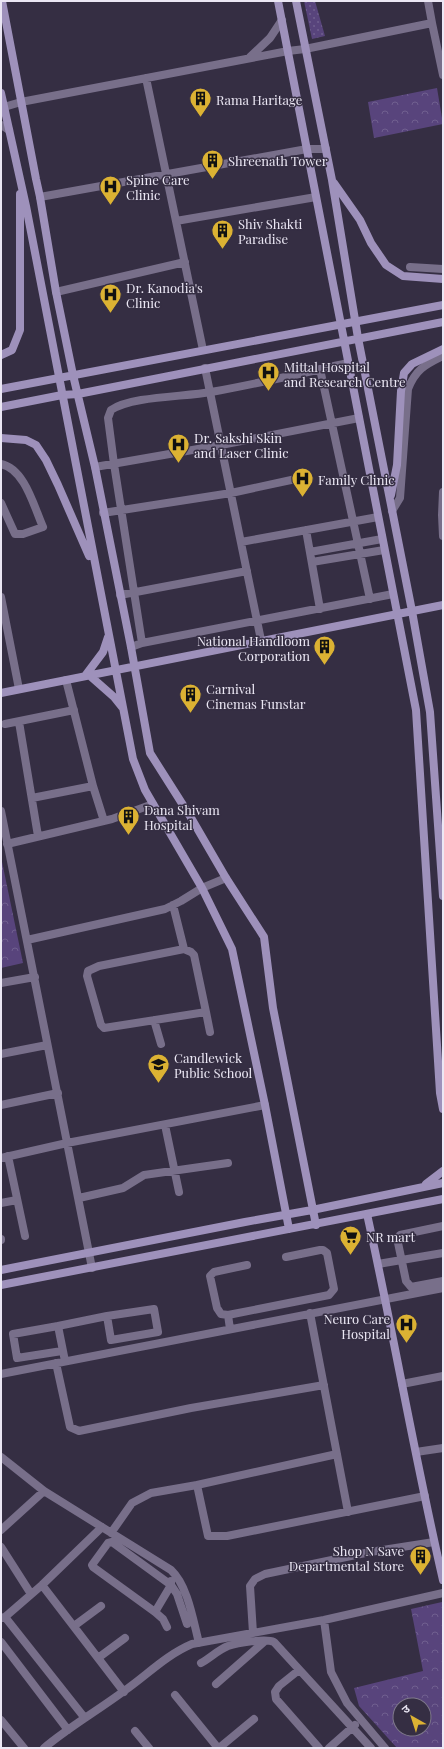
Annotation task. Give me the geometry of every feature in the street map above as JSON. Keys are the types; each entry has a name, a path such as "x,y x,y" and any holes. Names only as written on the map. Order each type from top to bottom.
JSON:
{"street":[{"path":"2,1 40,197 56,292 73,375 95,467 103,513 135,666 150,754 264,937 273,1008 316,1225"},
{"path":"278,1 396,614 416,710 440,1093 443,1110"},
{"path":"296,1 304,49 332,180 355,322 412,611 430,712 443,896"},
{"path":"428,1 443,75"},
{"path":"249,58 270,38 282,20"},
{"path":"2,107 21,102 249,58 304,49 432,23"},
{"path":"146,78 204,350"},
{"path":"1,93 2,107 9,130 20,179 133,759 145,790 202,888 232,949 265,1105 289,1229"},
{"path":"1,125 9,130"},
{"path":"40,197 307,148 326,150"},
{"path":"1,355 12,350 20,330 20,179"},
{"path":"332,180 360,220 371,243 386,266 403,276 443,279"},
{"path":"176,221 316,197"},
{"path":"56,292 185,262"},
{"path":"410,267 443,270"},
{"path":"1,388 443,305"},
{"path":"1,407 62,395 78,394 443,322"},
{"path":"390,499 397,465 401,391 404,373 412,364 443,349"},
{"path":"392,511 400,498 408,389 413,377 420,370 443,356"},
{"path":"142,643 114,464 108,418 111,410 118,405 132,402 211,392 348,363"},
{"path":"205,368 261,640"},
{"path":"320,369 370,599"},
{"path":"95,467 221,445 358,418"},
{"path":"1,438 26,440 36,445 46,460 58,485 95,569"},
{"path":"1,464 8,466 22,479 43,527 23,534 15,534 1,503"},
{"path":"103,513 231,493 305,477"},
{"path":"443,492 443,531"},
{"path":"241,542 378,517"},
{"path":"306,530 320,609"},
{"path":"310,552 382,539"},
{"path":"312,562 384,550"},
{"path":"120,595 247,572"},
{"path":"131,647 142,643 393,594"},
{"path":"1,601 5,640 19,689"},
{"path":"1,693 115,669 261,640 296,635 443,605"},
{"path":"87,675 103,652 109,636"},
{"path":"87,675 110,693 123,708"},
{"path":"66,680 93,786 104,821"},
{"path":"5,724 74,710"},
{"path":"19,722 38,836"},
{"path":"32,798 93,786"},
{"path":"7,844 104,821 153,804"},
{"path":"1,811 92,1268"},
{"path":"27,940 165,909 173,906 202,888 226,878"},
{"path":"173,906 184,949"},
{"path":"206,1012 104,1028 101,1025 87,976 88,971 99,966 184,949 191,952 194,955 206,1012 210,1032"},
{"path":"1,983 35,977"},
{"path":"154,1020 161,1044"},
{"path":"1,1054 47,1045"},
{"path":"1,1105 58,1093"},
{"path":"25,1236 18,1200 4,1157 67,1143 265,1105"},
{"path":"165,1125 179,1192"},
{"path":"79,1198 123,1188 144,1175 228,1163"},
{"path":"422,1187 443,1171"},
{"path":"1,1270 443,1183"},
{"path":"1,1285 316,1225 443,1199"},
{"path":"1,1203 18,1200"},
{"path":"367,1214 386,1298 424,1496 443,1580"},
{"path":"443,1226 398,1236 397,1238 406,1281 411,1287 443,1281"},
{"path":"247,1265 214,1272 210,1276 219,1312 228,1315 329,1295 332,1293 334,1289 327,1253 320,1250 286,1257"},
{"path":"378,1264 443,1253"},
{"path":"1,1374 443,1288"},
{"path":"62,1350 17,1358 13,1334 107,1316 154,1308 158,1332 111,1340 107,1316"},
{"path":"310,1313 348,1512"},
{"path":"228,1315 230,1329"},
{"path":"58,1326 65,1361"},
{"path":"56,1363 70,1427 79,1431 191,1408 324,1385"},
{"path":"402,1384 443,1376"},
{"path":"416,1452 443,1448"},
{"path":"111,1533 132,1503 151,1493 197,1485 337,1454"},
{"path":"1,1457 44,1491 175,1573 187,1596 199,1642"},
{"path":"197,1485 208,1536 227,1536 424,1496"},
{"path":"1,1530 44,1491"},
{"path":"84,1717 3,1617 42,1585 102,1527"},
{"path":"167,1627 163,1619 155,1612 95,1569 92,1565 108,1543 112,1542 171,1585 178,1594 187,1624"},
{"path":"253,1633 250,1586 255,1579 265,1574 370,1552 434,1542"},
{"path":"1,1547 31,1594"},
{"path":"155,1612 171,1585 171,1579 175,1573"},
{"path":"42,1585 124,1692"},
{"path":"44,1748 84,1717 124,1692 177,1650 199,1642 324,1620 443,1593"},
{"path":"74,1626 101,1606"},
{"path":"324,1620 331,1672 347,1703 385,1748"},
{"path":"98,1658 125,1638"},
{"path":"216,1684 265,1640"},
{"path":"201,1663 228,1646 265,1640 274,1642 371,1748"},
{"path":"1,1642 68,1730"},
{"path":"299,1670 279,1686 275,1692 276,1699 319,1748"},
{"path":"175,1695 218,1748 254,1719"},
{"path":"1,1720 24,1748"},
{"path":"328,1748 360,1720"},
{"path":"135,1730 148,1748"}],"green space":[{"path":"304,1 315,1 325,36 312,39"},
{"path":"437,88 443,124 374,138 368,102"},
{"path":"1,857 23,963 1,968"},
{"path":"442,1602 443,1748 397,1748 359,1706 354,1688 423,1671 411,1609"}],"place":[{"name":"Rama Haritage","path":"200,118"},
{"name":"Shreenath Tower","path":"213,180"},
{"name":"Spine Care Clinic","path":"110,206"},
{"name":"Shiv Shakti Paradise","path":"223,250"},
{"name":"Dr. Kanodia's Clinic","path":"110,314"},
{"name":"Mittal Hospital and Research Centre","path":"269,392"},
{"name":"Dr. Sakshi Skin and Laser Clinic","path":"178,464"},
{"name":"Family Clinic","path":"302,498"},
{"name":"National Handloom Corporation","path":"325,666"},
{"name":"Carnival Cinemas Funstar","path":"191,714"},
{"name":"Dana Shivam Hospital","path":"129,836"},
{"name":"Candlewick Public School","path":"159,1084"},
{"name":"NR mart","path":"350,1256"},
{"name":"Neuro Care Hospital","path":"406,1344"},
{"name":"Shop N Save Departmental Store","path":"420,1576"}]}
